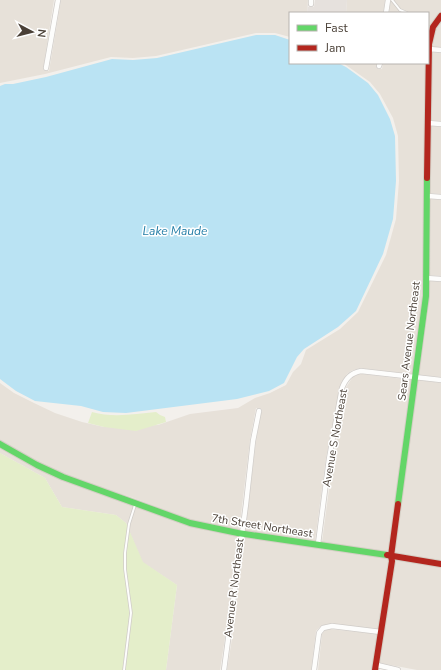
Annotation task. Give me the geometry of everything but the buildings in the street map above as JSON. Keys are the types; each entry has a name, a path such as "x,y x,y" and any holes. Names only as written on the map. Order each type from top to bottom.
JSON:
{"street":[{"path":"46,68 58,0"},
{"path":"386,12 388,0"},
{"name":"Sears Avenue Northeast","path":"429,49 430,31 441,16"},
{"path":"429,49 441,50"},
{"name":"Sears Avenue Northeast","path":"376,668 392,561 391,556 424,313 428,196 429,64"},
{"path":"428,123 441,124"},
{"path":"428,196 441,197"},
{"path":"426,278 441,279"},
{"name":"Avenue S Northeast","path":"318,544 342,388 346,380 353,373 361,371 441,380"},
{"name":"Avenue R Northeast","path":"224,670 253,441 259,411"},
{"name":"7th Street Northeast","path":"0,444 37,465 63,477 136,502 190,523 241,534 318,544 441,564"},
{"path":"314,670 319,633 322,629 328,626 381,632"},
{"path":"376,668 398,670"}],"lane":[{"path":"392,0 400,10 405,12"},
{"path":"124,670 131,613 125,557 129,524 136,502"}],"shaded area":[{"path":"0,0 54,0 43,70 49,71 61,0 308,0 307,12 289,12 289,37 275,33 256,33 156,56 133,58 111,57 45,74 0,83"},
{"path":"315,0 347,0 346,12 307,12 308,1 308,7 314,7"},
{"path":"347,0 385,0 383,12 346,12"},
{"path":"391,0 441,0 441,12 429,28 429,12 389,12"},
{"path":"441,20 441,47 432,47 433,32"},
{"path":"432,52 441,53 441,121 431,120"},
{"path":"344,64 377,64 376,68 382,69 383,64 425,64 423,295 413,374 360,368 347,374 341,383 326,458 315,541 245,532 256,441 262,409 256,408 250,440 239,531 191,520 131,497 86,483 38,463 0,441 0,383 14,393 55,413 82,422 104,427 158,425 190,414 238,408 255,398 286,385 293,372 301,364 306,350 340,329 358,312 386,255 396,219 399,181 398,136 393,118 380,94 370,82"},
{"path":"431,126 441,127 441,194 431,193"},
{"path":"431,199 441,200 441,276 430,275"},
{"path":"430,281 441,282 441,377 419,375 428,313"},
{"path":"362,374 412,380 389,552 322,542 333,459 345,389 355,375"},
{"path":"418,380 441,383 441,561 395,553"},
{"path":"0,447 35,468 84,488 208,531 238,536 220,670 166,670 177,585 142,562 126,523 116,515 62,507 45,478 0,453"},
{"path":"244,537 389,558 378,629 332,624 320,627 316,631 311,670 227,670 234,626"},
{"path":"395,559 441,567 441,670 417,670 380,663"},
{"path":"329,629 378,634 372,670 318,670 322,634 324,631"}],"green space":[{"path":"92,412 116,415 156,412 165,417 166,422 136,431 104,427 88,423"},
{"path":"0,453 45,478 62,507 116,515 126,523 143,562 177,585 166,670 0,670"}],"water":[{"name":"Lake Maude","path":"256,35 275,35 289,40 289,64 340,64 368,83 378,95 390,119 395,136 396,181 393,219 383,254 356,311 338,327 304,349 297,357 284,383 269,391 237,399 126,413 103,412 81,406 35,401 16,391 0,379 0,86 46,77 112,59 133,60 157,58"}],"traffic: fast":[{"path":"398,504 426,296 427,178"},
{"path":"0,444 37,465 63,477 190,523 238,533 387,555"}],"traffic: jam":[{"path":"429,44 433,27 441,16"},
{"path":"427,178 429,64"},
{"path":"375,670 392,561 391,556 398,504"},
{"path":"387,555 441,564"}]}
